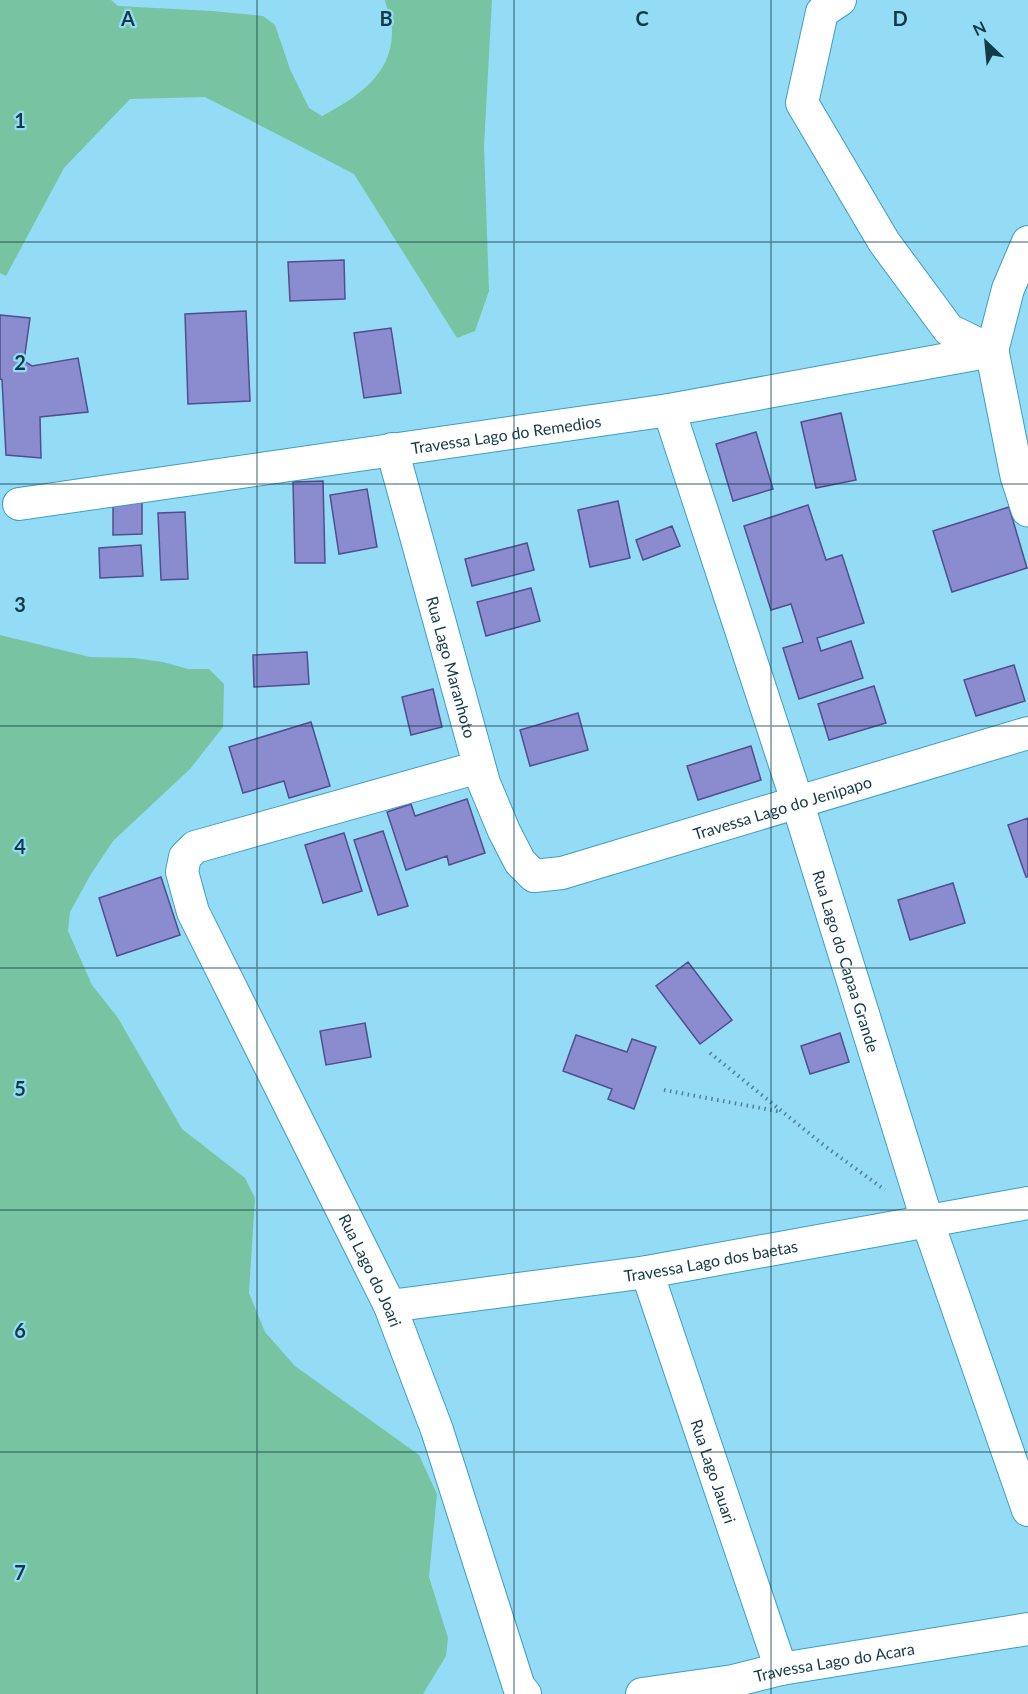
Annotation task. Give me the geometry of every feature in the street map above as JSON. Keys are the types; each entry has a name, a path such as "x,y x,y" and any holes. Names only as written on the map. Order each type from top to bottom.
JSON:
{"street":[{"path":"840,0 822,12 802,103 884,242 949,330 992,351"},
{"path":"1028,242 1008,289 992,351 1017,476 1028,510"},
{"name":"Travessa Lago do Remedios","path":"19,504 669,410 992,351"},
{"name":"Rua Lago do Capaa Grande","path":"669,410 797,801 927,1220 1028,1510"},
{"name":"Rua Lago Maranhoto","path":"392,449 479,767 504,831 520,862 534,876"},
{"name":"Travessa Lago do Jenipapo","path":"534,876 562,873 1028,733"},
{"name":"Rua Lago do Joari","path":"479,767 195,847 185,857 183,872 193,912 390,1306 437,1430 522,1691"},
{"name":"Travessa Lago dos baetas","path":"390,1306 647,1272 1028,1203"},
{"name":"Rua Lago Jauari","path":"647,1272 781,1669"},
{"name":"Travessa Lago do Acara","path":"642,1694 733,1681 781,1669 1028,1629"}],"path":[{"path":"710,1053 826,1147 927,1220"},
{"path":"664,1090 783,1112"}],"green space":[{"path":"0,0 111,0 118,6 263,16 275,25 290,69 309,108 322,116 359,93 379,73 386,61 392,32 385,0 492,0 484,146 489,291 475,331 457,338 354,174 205,97 130,99 64,168 6,276 0,273"},
{"path":"0,635 90,657 134,658 163,662 188,669 209,669 224,684 223,727 190,769 113,841 70,912 68,931 92,985 118,1018 182,1129 245,1178 255,1198 249,1293 265,1332 295,1366 419,1455 437,1494 429,1577 448,1638 446,1656 423,1694 0,1694"}],"building":[{"path":"344,260 345,299 290,301 288,262"},
{"path":"246,311 250,401 188,404 185,314"},
{"path":"0,315 30,318 24,361 32,366 78,358 88,412 40,417 41,458 6,455 2,380 0,379"},
{"path":"391,328 401,393 364,398 354,333"},
{"path":"841,413 856,480 816,488 801,422"},
{"path":"756,432 773,489 733,501 716,444"},
{"path":"323,481 325,563 295,563 293,482"},
{"path":"367,489 377,547 339,554 330,495"},
{"path":"142,501 142,534 113,535 113,502"},
{"path":"618,501 630,558 590,567 578,510"},
{"path":"808,505 826,560 842,555 864,623 817,638 821,651 851,641 863,678 799,699 783,648 803,642 791,604 771,610 744,526"},
{"path":"1009,507 1027,568 952,592 933,531"},
{"path":"185,512 188,579 161,580 158,513"},
{"path":"672,526 680,546 643,560 636,540"},
{"path":"527,543 534,570 472,586 465,559"},
{"path":"141,545 143,576 100,578 99,548"},
{"path":"531,588 540,621 486,636 477,602"},
{"path":"307,652 309,684 254,687 253,655"},
{"path":"1014,665 1025,701 976,716 964,680"},
{"path":"874,686 886,723 829,740 818,704"},
{"path":"433,689 442,727 411,735 402,697"},
{"path":"578,713 588,750 530,766 520,730"},
{"path":"311,722 330,786 289,798 284,781 243,793 229,747"},
{"path":"751,746 761,780 698,800 687,766"},
{"path":"467,799 485,853 449,865 447,856 406,870 387,812 411,804 415,816"},
{"path":"1028,818 1028,877 1026,877 1008,825"},
{"path":"383,831 408,906 378,915 354,840"},
{"path":"344,833 362,891 323,903 305,845"},
{"path":"161,877 180,935 117,956 99,898"},
{"path":"953,883 965,923 910,940 898,900"},
{"path":"688,962 732,1020 700,1044 656,986"},
{"path":"365,1023 371,1057 326,1065 320,1031"},
{"path":"840,1033 849,1062 810,1074 801,1046"},
{"path":"576,1035 627,1052 632,1039 656,1047 634,1109 608,1099 612,1089 563,1071"}]}
